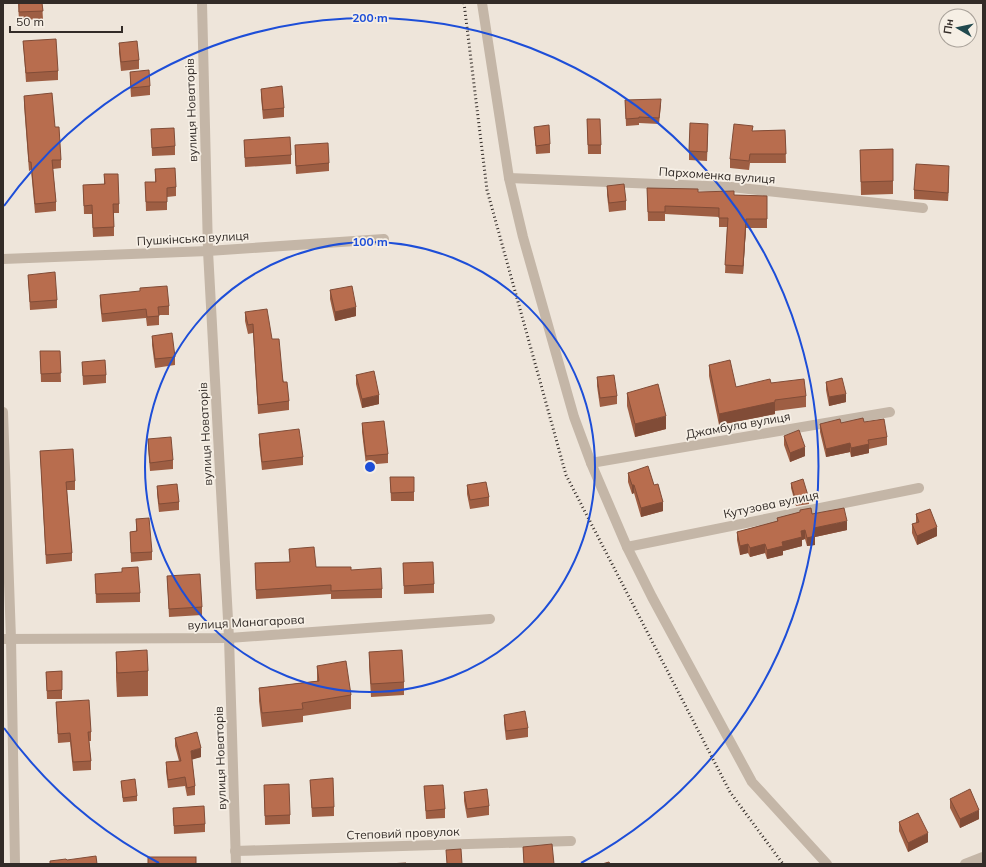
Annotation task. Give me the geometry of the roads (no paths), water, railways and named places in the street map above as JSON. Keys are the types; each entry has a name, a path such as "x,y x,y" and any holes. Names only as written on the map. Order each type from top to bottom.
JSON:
{"street":[{"name":"вулиця Новаторів","path":"202,3 208,251 229,638 236,864"},
{"path":"482,3 509,178 523,237 574,418 591,463 627,547 652,597 752,782 827,864"},
{"name":"Пархоменка вулиця","path":"509,178 731,187 923,208"},
{"name":"Пушкінська вулиця","path":"3,259 208,251 384,240"},
{"path":"3,412 7,639 15,864"},
{"name":"Джамбула вулиця","path":"591,463 890,412"},
{"name":"Кутузова вулиця","path":"627,547 919,488"},
{"name":"вулиця Манагарова","path":"7,639 229,638 490,619"},
{"name":"Степовий провулок","path":"235,850 571,840"},
{"path":"965,864 983,857"}],"railway":[{"path":"464,3 487,190 566,475 730,792 783,864"}]}
